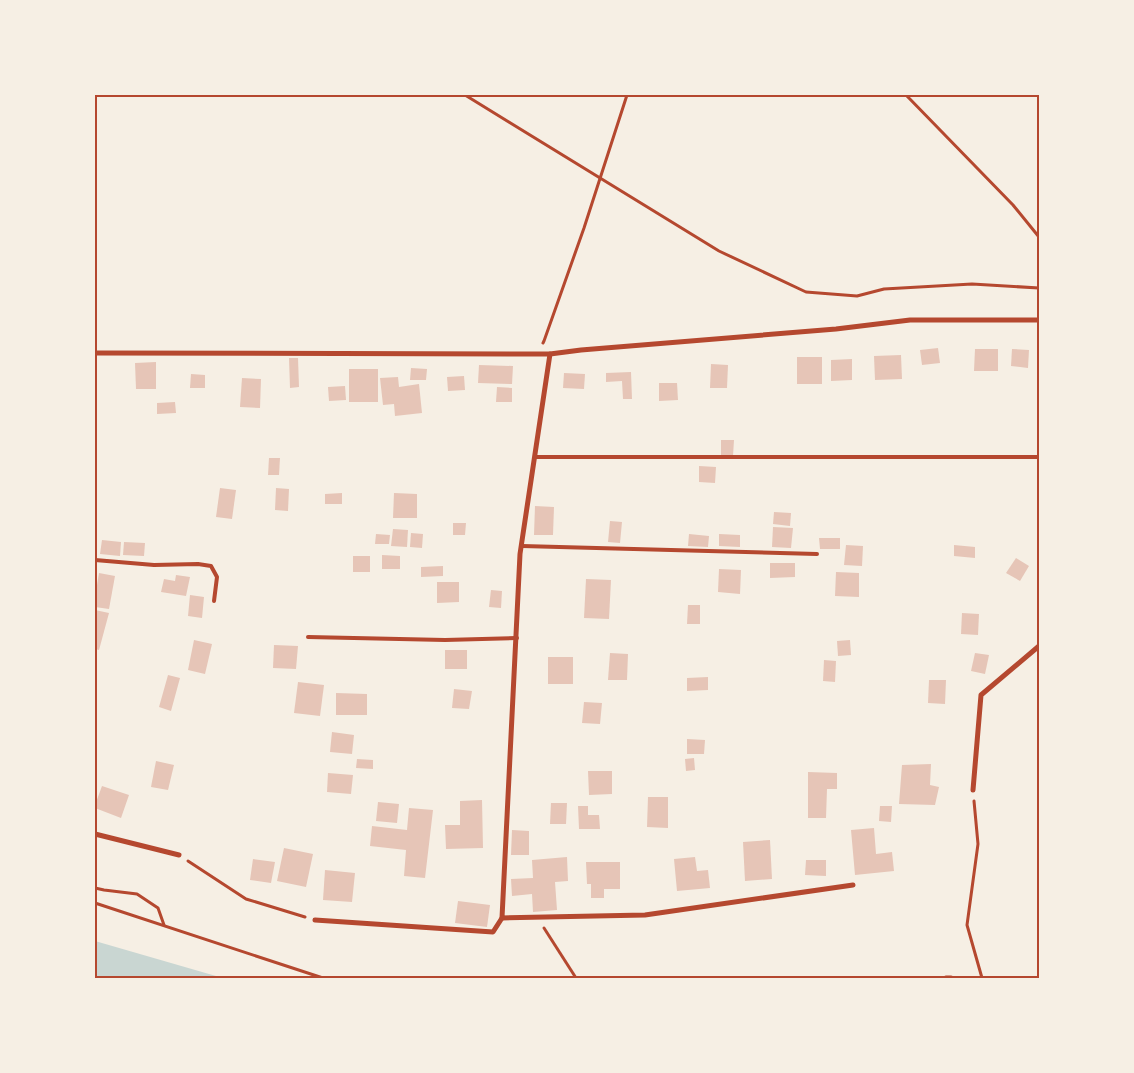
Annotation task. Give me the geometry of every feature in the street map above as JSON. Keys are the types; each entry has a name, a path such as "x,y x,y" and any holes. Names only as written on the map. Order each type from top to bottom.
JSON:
{"street":[{"path":"95,353 550,354 836,329 910,320 1039,320"},
{"path":"315,920 493,932 502,918 522,546 550,354"},
{"path":"973,790 981,695 1039,646"},
{"path":"95,834 179,856"},
{"path":"502,918 645,915 853,885"},
{"path":"946,978 951,978"}],"lane":[{"path":"535,457 1039,457"},
{"path":"522,546 817,554"},
{"path":"95,560 154,565 198,564 210,566 217,577 214,601"},
{"path":"308,637 445,640 517,638"}],"path":[{"path":"465,95 719,251 806,292 857,296 884,289 972,284 1039,288"},
{"path":"532,354 544,341 584,228 627,95"},
{"path":"906,95 1013,205 1039,237"},
{"path":"973,790 978,844 967,925 982,978"},
{"path":"179,856 246,899 315,920"},
{"path":"95,888 137,894 158,908 164,926"},
{"path":"95,903 322,978"},
{"path":"536,917 576,978"}],"shaded area":[{"path":"95,941 209,974 223,978 95,978"}],"building":[{"path":"938,348 940,363 922,365 920,350"},
{"path":"975,349 998,349 998,371 974,371"},
{"path":"1012,349 1029,350 1028,368 1011,366"},
{"path":"901,355 902,379 875,380 874,356"},
{"path":"797,357 822,357 822,384 797,384"},
{"path":"289,358 298,358 299,387 290,388"},
{"path":"852,359 852,380 831,381 831,360"},
{"path":"156,362 156,389 136,389 135,363"},
{"path":"711,364 728,365 727,388 710,388"},
{"path":"479,365 513,366 512,384 478,383"},
{"path":"411,368 427,369 426,380 410,380"},
{"path":"349,369 378,369 378,402 349,402"},
{"path":"631,372 632,399 623,399 622,381 606,382 606,373"},
{"path":"564,373 585,374 584,389 563,388"},
{"path":"191,374 205,375 205,388 190,388"},
{"path":"464,376 465,390 448,391 447,377"},
{"path":"398,377 399,387 419,384 422,413 395,416 394,404 383,405 380,378"},
{"path":"242,378 261,379 260,408 240,407"},
{"path":"659,383 677,383 678,400 659,401"},
{"path":"345,386 346,400 329,401 328,387"},
{"path":"497,387 512,388 512,402 496,402"},
{"path":"175,402 176,413 157,414 157,403"},
{"path":"721,440 734,440 733,456 721,455"},
{"path":"269,458 280,458 279,475 268,475"},
{"path":"699,466 716,467 715,483 699,482"},
{"path":"220,488 236,490 232,519 216,517"},
{"path":"276,488 289,489 288,511 275,510"},
{"path":"342,493 342,504 325,504 325,494"},
{"path":"394,493 417,494 417,518 393,518"},
{"path":"535,506 554,507 553,535 534,535"},
{"path":"774,512 791,513 790,526 773,524"},
{"path":"610,521 622,522 620,543 608,542"},
{"path":"453,523 466,523 465,535 453,535"},
{"path":"773,527 793,528 791,548 772,547"},
{"path":"393,529 408,530 407,547 391,546"},
{"path":"411,533 423,534 422,548 410,547"},
{"path":"376,534 390,535 389,544 375,544"},
{"path":"689,534 709,536 708,547 688,546"},
{"path":"719,534 740,535 740,547 719,546"},
{"path":"819,538 840,538 840,549 820,549"},
{"path":"102,540 121,542 120,556 100,554"},
{"path":"124,542 145,543 144,556 123,555"},
{"path":"846,545 863,546 862,566 844,565"},
{"path":"954,545 975,547 975,558 954,556"},
{"path":"382,555 400,556 400,569 382,569"},
{"path":"353,556 370,556 370,572 353,572"},
{"path":"1016,558 1029,566 1020,581 1006,573"},
{"path":"770,563 795,563 795,577 770,578"},
{"path":"443,566 443,576 421,577 421,567"},
{"path":"719,569 741,570 740,594 718,592"},
{"path":"836,572 859,573 859,597 835,596"},
{"path":"99,573 115,576 109,609 95,607"},
{"path":"176,575 190,577 186,596 161,592 164,579 175,581"},
{"path":"586,579 611,580 609,619 584,618"},
{"path":"437,582 459,582 459,602 437,603"},
{"path":"491,590 502,591 501,608 489,607"},
{"path":"190,595 204,597 202,618 188,616"},
{"path":"688,605 700,605 700,624 687,624"},
{"path":"95,610 109,613 99,650 95,649"},
{"path":"962,613 979,614 978,635 961,634"},
{"path":"194,640 212,644 205,674 188,670"},
{"path":"850,640 851,655 838,656 837,641"},
{"path":"274,645 298,646 296,669 273,668"},
{"path":"445,650 467,650 467,669 445,669"},
{"path":"610,653 628,654 627,680 608,680"},
{"path":"975,653 989,655 985,674 971,671"},
{"path":"548,657 573,657 573,684 548,684"},
{"path":"824,660 836,661 835,682 823,681"},
{"path":"168,675 180,678 171,711 159,707"},
{"path":"708,677 708,690 687,691 687,678"},
{"path":"929,680 946,680 945,704 928,703"},
{"path":"298,682 324,685 320,716 294,713"},
{"path":"454,689 472,691 469,709 452,708"},
{"path":"336,693 367,694 367,715 336,715"},
{"path":"584,702 602,703 600,724 582,723"},
{"path":"332,732 354,735 352,754 330,752"},
{"path":"687,739 705,740 704,754 687,754"},
{"path":"694,758 695,770 686,771 685,759"},
{"path":"357,759 373,760 373,769 356,768"},
{"path":"156,761 174,765 168,790 151,787"},
{"path":"931,764 930,785 939,787 935,805 899,804 902,765"},
{"path":"588,771 612,771 612,794 589,795"},
{"path":"808,772 837,773 837,789 827,789 826,818 808,818"},
{"path":"328,773 353,775 351,794 327,792"},
{"path":"102,786 129,795 121,818 95,808"},
{"path":"648,797 668,797 668,828 647,827"},
{"path":"482,800 483,848 446,849 445,825 460,825 460,801"},
{"path":"378,802 399,804 397,823 376,821"},
{"path":"551,803 567,803 566,824 550,824"},
{"path":"578,806 588,806 588,815 599,815 600,829 579,829"},
{"path":"880,806 892,806 891,822 879,821"},
{"path":"409,808 433,810 425,878 404,876 406,850 370,846 372,826 407,830"},
{"path":"874,828 876,854 892,852 894,871 855,875 851,830"},
{"path":"512,830 529,831 529,855 511,855"},
{"path":"770,840 772,879 745,881 743,842"},
{"path":"284,848 313,854 306,887 277,881"},
{"path":"567,857 568,881 555,882 557,910 533,912 532,894 512,896 511,879 533,878 532,860"},
{"path":"695,857 697,871 708,870 710,888 677,891 674,859"},
{"path":"253,859 275,862 271,883 250,880"},
{"path":"806,860 826,860 826,876 805,875"},
{"path":"586,862 620,862 620,889 604,889 604,898 591,898 591,884 587,884"},
{"path":"325,870 355,873 352,902 323,900"},
{"path":"458,901 490,905 487,927 455,923"}]}
